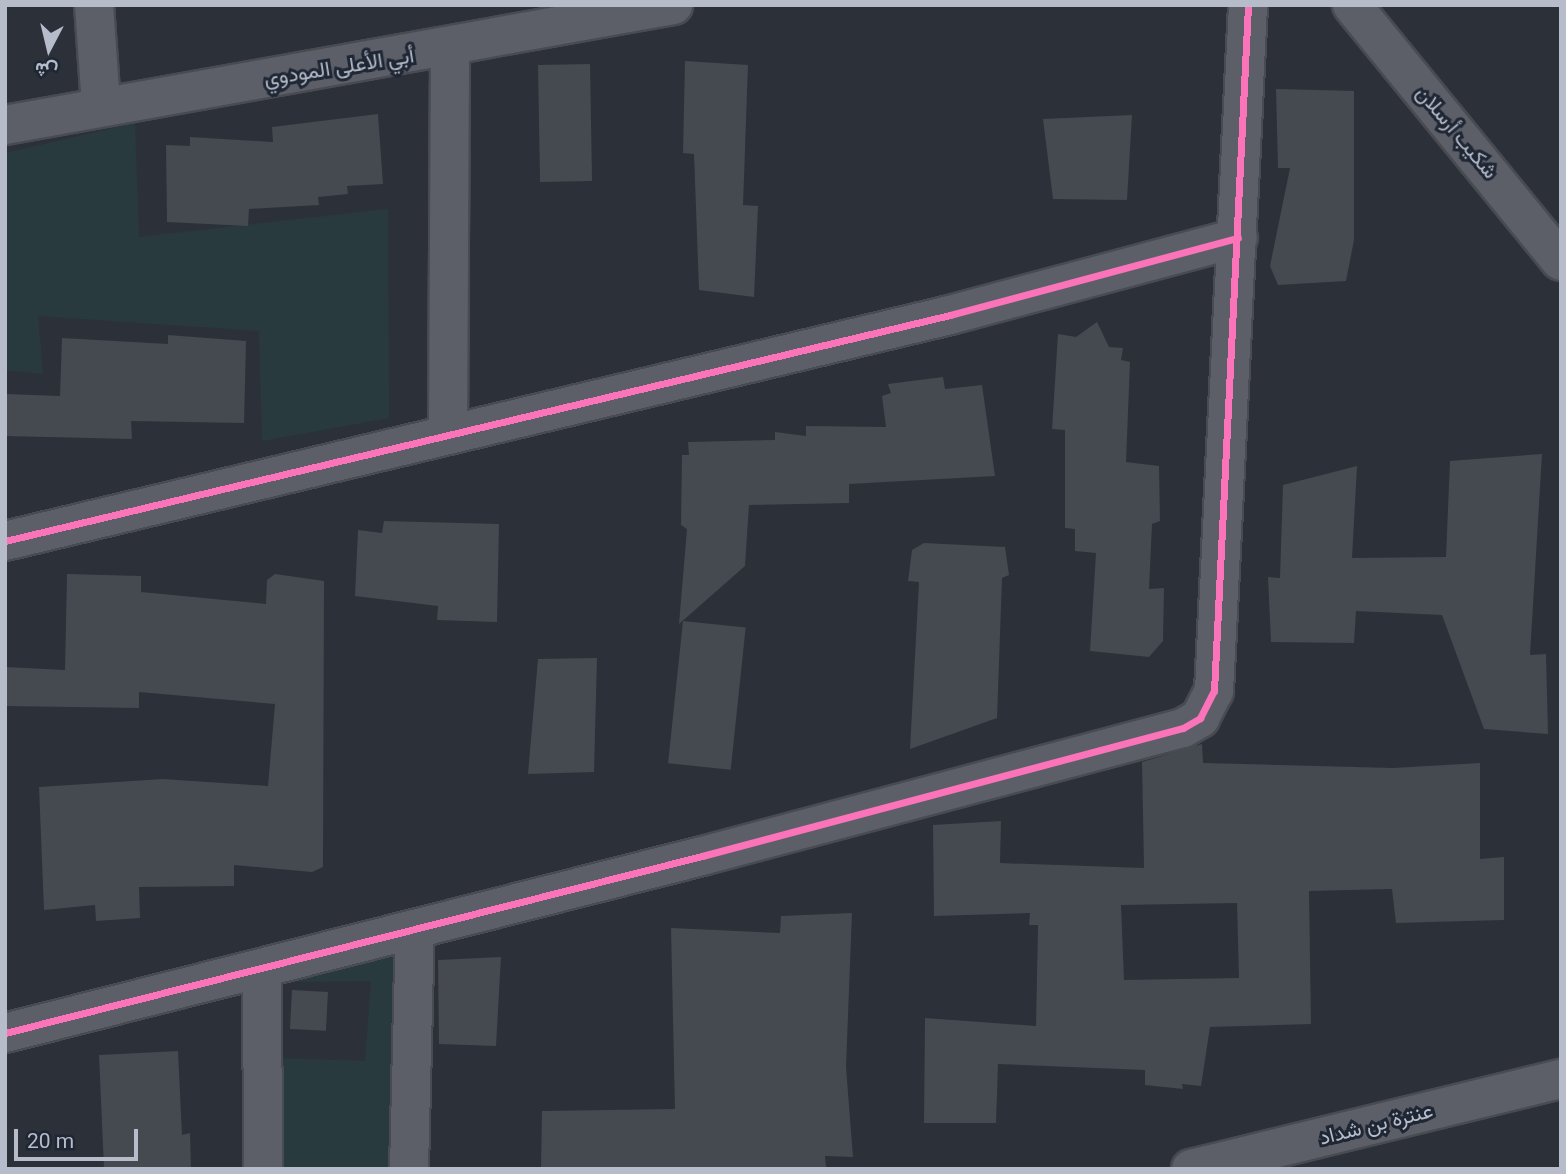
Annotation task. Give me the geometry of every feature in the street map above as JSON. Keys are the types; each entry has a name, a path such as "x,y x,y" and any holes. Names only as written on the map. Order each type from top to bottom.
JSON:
{"street":[{"path":"94,5 101,106"},
{"name":"أبي الأعلى المودوي","path":"5,125 101,106 450,49 673,5"},
{"path":"5,1033 415,931 1183,728 1200,718 1214,691 1248,5"},
{"name":"شكيب أرسلان","path":"1352,5 1561,261"},
{"path":"448,435 450,49"},
{"path":"5,541 448,435 1238,239"},
{"path":"409,1169 415,931"},
{"path":"262,971 263,1169"},
{"name":"عنترة بن شداد","path":"1191,1169 1561,1079"}],"shaded area":[{"path":"135,123 139,237 388,209 389,418 262,441 259,331 38,316 43,374 5,370 5,153"},
{"path":"402,951 400,1169 278,1169 279,1058 365,1061 371,981 290,982"}],"building":[{"path":"685,61 748,65 743,205 758,206 754,297 699,290 694,154 683,153"},
{"path":"590,64 592,181 540,182 538,65"},
{"path":"1276,89 1354,91 1354,240 1346,281 1278,285 1270,266 1290,168 1278,168"},
{"path":"378,114 383,184 347,186 348,194 318,197 319,205 249,209 248,226 167,222 166,145 190,146 190,137 273,142 272,127"},
{"path":"1132,115 1127,200 1053,199 1043,119"},
{"path":"1097,322 1109,347 1123,348 1121,360 1130,362 1126,462 1159,466 1160,521 1152,524 1149,589 1164,588 1163,641 1149,657 1090,651 1096,553 1075,551 1075,529 1065,528 1065,430 1052,429 1058,334 1076,337"},
{"path":"168,335 246,341 244,423 131,421 132,439 5,436 5,394 60,396 62,338 168,344"},
{"path":"943,377 945,389 982,385 995,476 849,484 849,503 749,505 745,566 679,624 687,529 681,525 682,455 689,455 688,442 775,440 775,432 806,436 806,426 886,427 882,396 891,393 888,384"},
{"path":"1542,454 1530,655 1546,654 1548,734 1484,729 1442,615 1356,611 1354,643 1271,642 1268,577 1280,578 1283,485 1357,466 1352,558 1446,557 1450,461"},
{"path":"384,521 499,524 497,622 437,620 438,606 355,596 358,530 382,533"},
{"path":"924,543 1005,547 1009,575 1002,578 997,718 910,749 919,582 908,581 912,550"},
{"path":"67,574 141,576 141,592 266,604 267,580 275,574 324,581 323,867 312,872 234,865 234,886 139,887 140,918 96,921 95,905 44,910 39,787 163,779 268,786 275,704 139,692 139,708 5,706 5,667 65,670"},
{"path":"683,621 746,628 731,770 668,763"},
{"path":"597,658 594,772 528,774 538,659"},
{"path":"1202,744 1203,763 1393,768 1480,763 1480,859 1504,857 1504,920 1396,923 1392,889 1309,891 1311,1024 1210,1027 1201,1086 1182,1084 1183,1089 1145,1085 1145,1070 998,1064 996,1123 924,1123 925,1018 1036,1026 1038,925 1029,925 1030,913 934,916 933,825 1001,821 1000,863 1144,868 1142,762","holes":["1237,903 1239,978 1124,980 1121,905"]},
{"path":"852,913 846,1067 853,1157 825,1156 826,1167 541,1169 542,1111 675,1109 671,928 780,933 781,916"},
{"path":"501,957 496,1046 439,1044 438,960"},
{"path":"292,990 328,992 326,1031 290,1029"},
{"path":"178,1051 182,1135 190,1133 191,1169 104,1169 99,1055"}],"cycle path":[{"path":"5,1033 702,856 1183,728 1200,718 1214,691 1248,5"},
{"path":"5,541 950,315 1238,238"}]}
